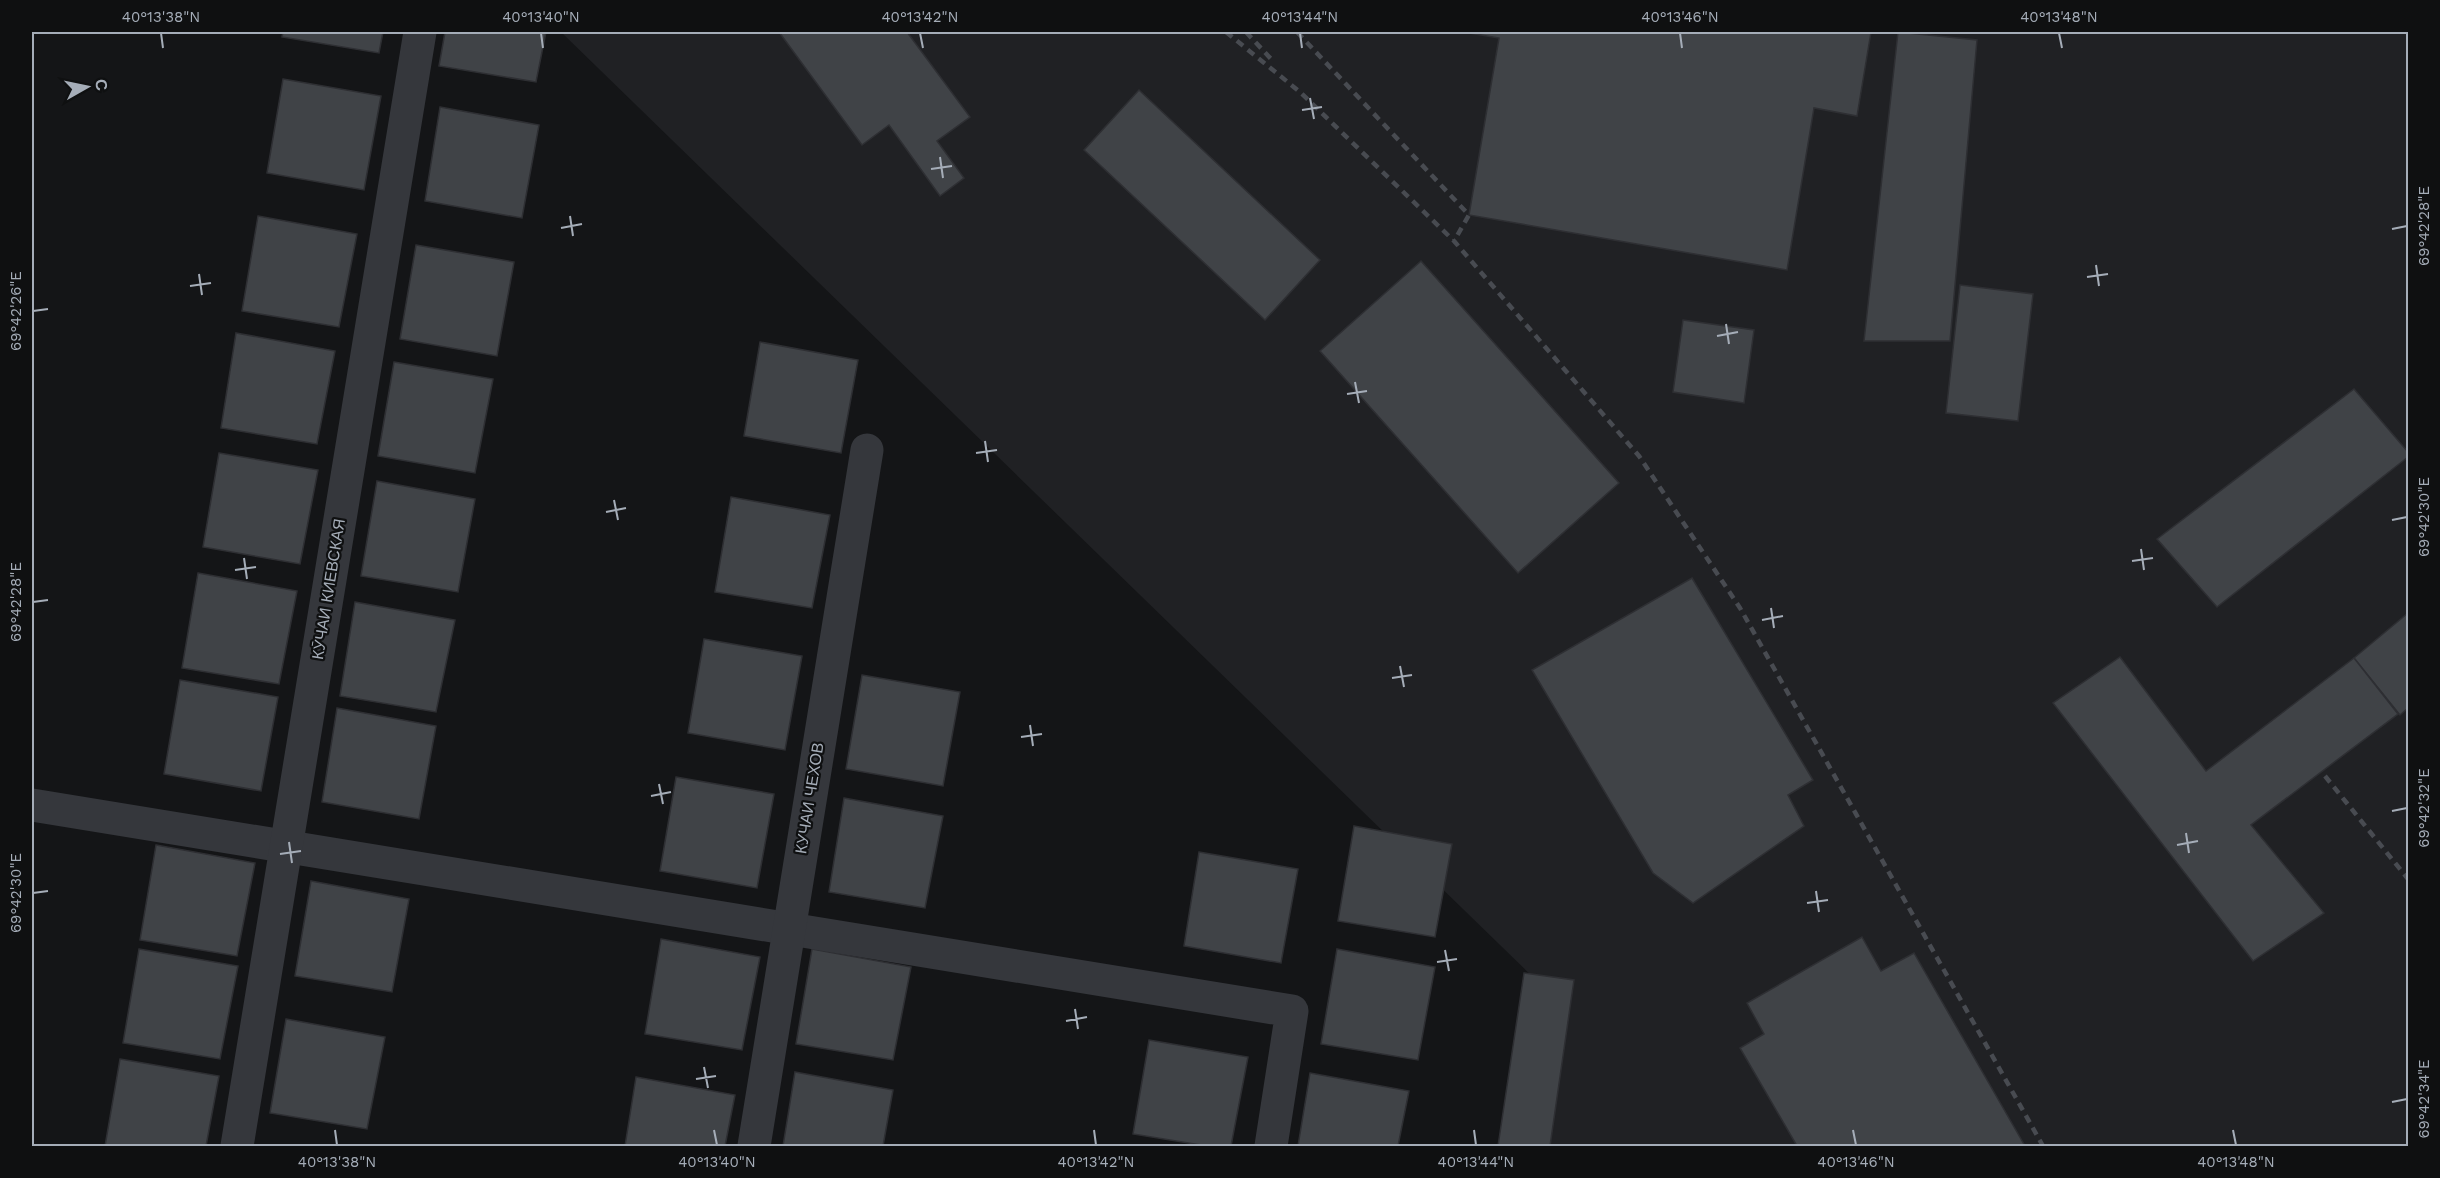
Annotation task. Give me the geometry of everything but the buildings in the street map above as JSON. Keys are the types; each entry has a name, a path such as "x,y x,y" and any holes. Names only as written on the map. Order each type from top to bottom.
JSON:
{"street":[{"name":"КӮЧАИ КИЕВСКАЯ","path":"237,1146 420,32"},
{"name":"КУЧАИ ЧЕХОВ","path":"754,1146 867,450"},
{"path":"32,805 1292,1011 1270,1146"}],"shaded area":[{"path":"561,32 2408,32 2408,1146 1510,1146 1538,982"}],"railway":[{"path":"1226,32 1300,92 1454,241 1639,456 1740,608 2043,1146"},
{"path":"1246,32 1272,60"},
{"path":"1297,32 1469,215 1454,241"},
{"path":"2325,776 2408,879"}]}
